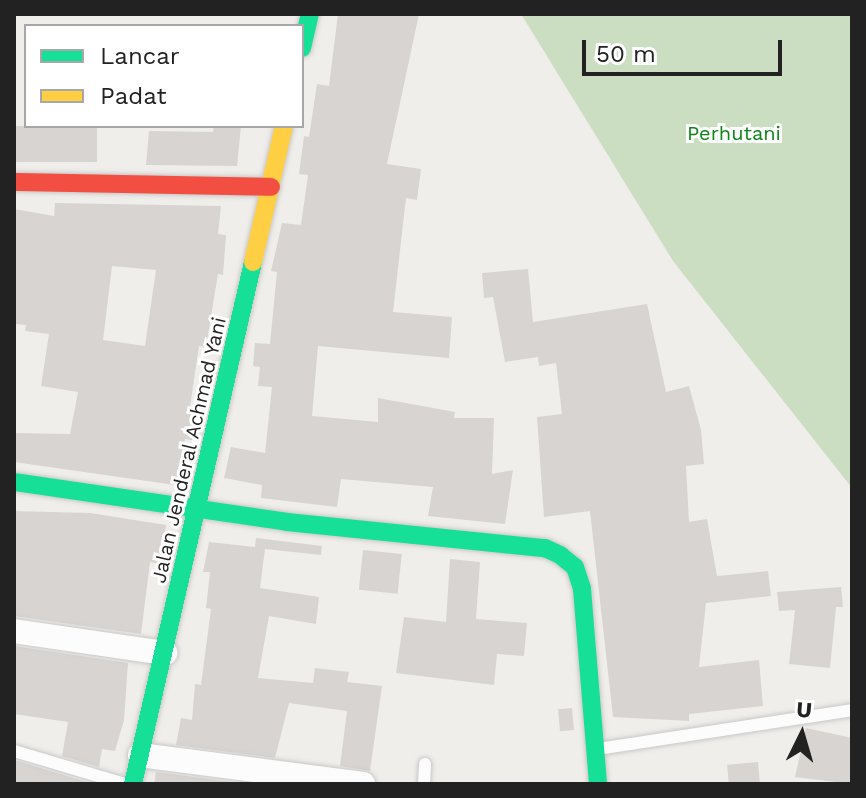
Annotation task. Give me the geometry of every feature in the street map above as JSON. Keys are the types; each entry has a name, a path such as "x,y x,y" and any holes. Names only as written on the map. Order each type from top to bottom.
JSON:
{"street":[{"path":"304,40 310,14"},
{"name":"Jalan Jenderal Achmad Yani","path":"133,784 284,128"},
{"path":"14,182 271,187"},
{"path":"14,482 198,510 503,546 545,548 575,567 582,589 598,784"},
{"path":"14,631 165,653"},
{"path":"140,755 363,784"}],"lane":[{"path":"595,749 852,710"},
{"path":"14,751 125,784"},
{"path":"424,784 425,764"}],"green space":[{"name":"Perhutani","path":"521,14 852,14 852,488 673,261"}],"building":[{"path":"338,14 419,14 387,164 421,169 417,200 406,198 393,312 452,317 449,358 318,346 312,416 378,422 378,398 455,412 454,418 494,418 492,474 513,470 505,524 428,516 433,487 341,479 337,507 261,498 262,485 224,478 231,447 265,453 272,387 258,386 260,367 253,366 255,343 270,344 277,272 271,271 282,223 301,225 308,175 299,174 304,136 309,137 317,84 329,86"},
{"path":"14,126 97,128 97,162 14,162"},
{"path":"214,128 241,128 237,166 146,165 149,131 213,132"},
{"path":"55,203 221,206 218,234 226,235 223,275 218,274 206,347 199,346 190,407 199,408 192,440 185,439 175,485 14,462 14,433 70,434 78,392 41,386 49,334 25,331 26,325 14,324 14,209 54,216","holes":["112,266 156,270 145,346 103,340"]},
{"path":"528,269 533,322 647,304 666,392 689,386 701,430 704,464 686,466 689,522 707,519 717,576 768,571 771,596 706,603 699,667 759,660 763,706 689,714 689,721 613,717 590,511 544,517 537,417 562,414 556,363 539,366 538,357 505,362 493,297 484,298 482,273"},
{"path":"14,511 90,513 166,525 161,564 150,562 141,634 14,616"},
{"path":"256,538 322,546 321,555 265,549 260,588 319,597 316,624 269,616 258,678 313,683 315,668 349,672 347,682 382,686 370,771 340,766 347,711 289,703 275,758 176,745 181,718 192,720 195,684 201,685 211,609 206,608 210,572 203,572 209,542 255,547"},
{"path":"363,550 402,554 398,594 359,590"},
{"path":"450,559 480,562 476,619 527,623 524,656 497,654 494,685 396,673 404,617 446,622"},
{"path":"841,587 843,607 836,607 830,668 789,664 795,610 779,611 777,592"},
{"path":"14,646 128,663 124,720 115,751 102,749 99,767 62,756 68,722 14,714"},
{"path":"572,708 574,730 560,731 558,709"},
{"path":"806,728 852,738 852,784 795,777"},
{"path":"14,760 93,784 14,784"},
{"path":"758,762 760,784 729,784 727,765"},
{"path":"156,772 247,784 154,784"}],"traffic: fast":[{"path":"304,40 310,14"},
{"path":"133,784 253,262"},
{"path":"14,482 287,522 545,548 560,555 575,567 582,589 598,784"}],"traffic: slow":[{"path":"253,262 284,128"}],"traffic: jam":[{"path":"14,182 271,187"}]}
